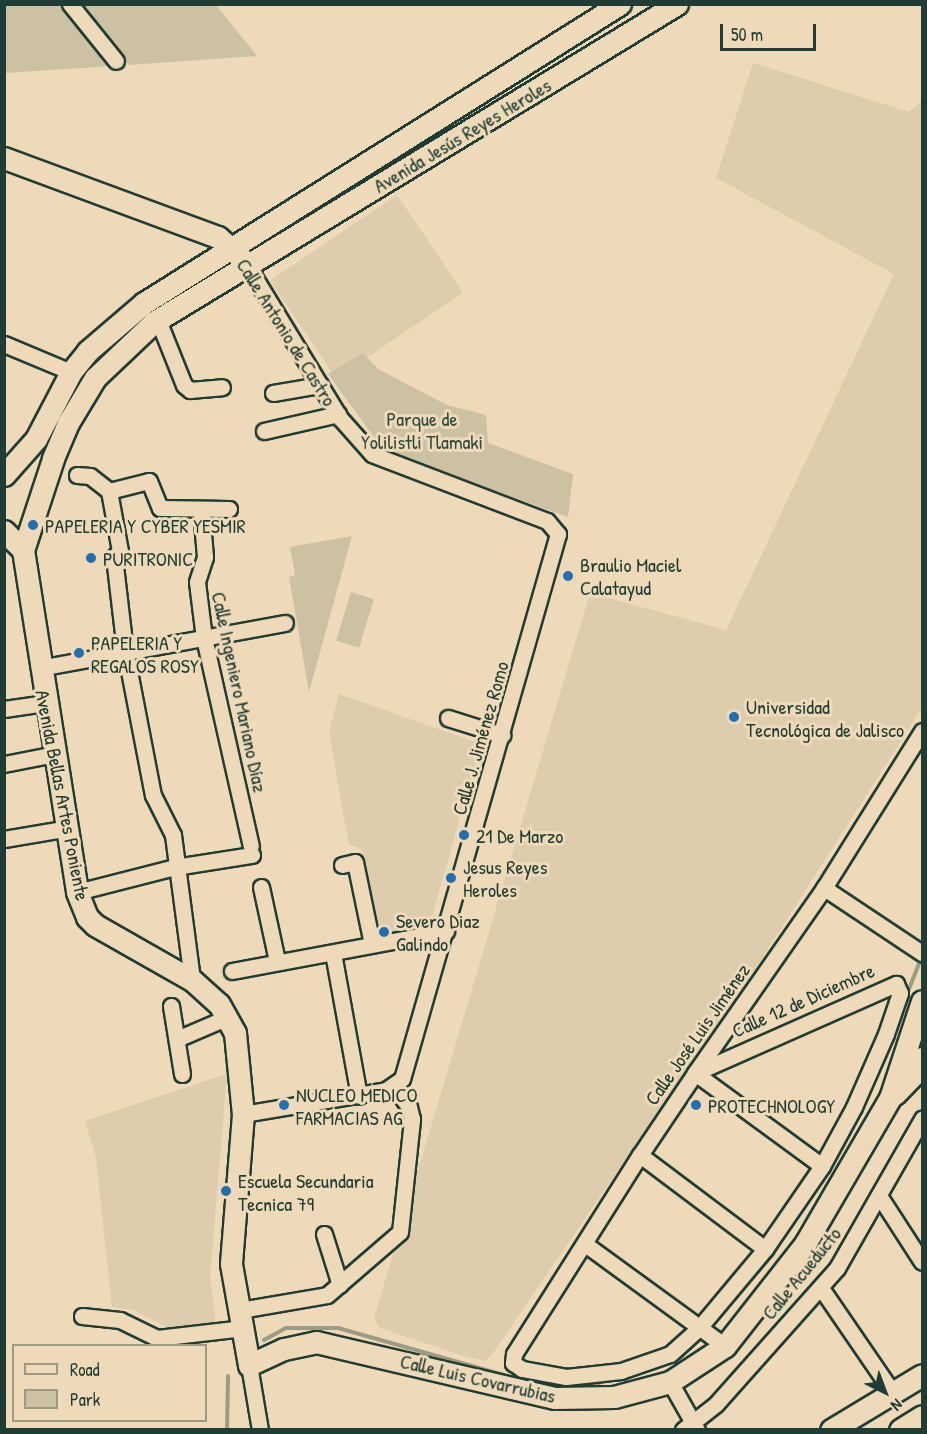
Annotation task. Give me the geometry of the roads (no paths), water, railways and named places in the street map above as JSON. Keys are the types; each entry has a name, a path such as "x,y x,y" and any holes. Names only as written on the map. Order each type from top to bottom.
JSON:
{"street":[{"path":"70,4 116,61"},
{"name":"Avenida Jesús Reyes Heroles","path":"4,475 12,457 36,439 71,372 88,351 144,303 620,4"},
{"name":"Avenida Jesús Reyes Heroles","path":"23,550 53,459 83,395 123,349 158,320 677,4"},
{"name":"Calle Antonio de Castro","path":"4,158 218,237 232,248 247,265 338,414 361,444 384,462 554,527"},
{"path":"158,320 184,385 190,390 222,387"},
{"path":"4,344 71,372"},
{"path":"273,393 320,385"},
{"path":"264,431 338,414"},
{"path":"77,475 90,476 109,491 120,551 114,557 125,650 153,795 173,835 175,867 192,980"},
{"path":"109,491 149,481 160,508 229,509"},
{"name":"Calle Ingeniero Mariano Díaz","path":"175,867 252,850 204,638 197,582 205,557 201,510"},
{"name":"Calle J. Jiménez Romo","path":"394,1086 406,1068 446,931 557,543 554,527"},
{"path":"4,531 23,550"},
{"name":"Avenida Bellas Artes Poniente","path":"23,550 39,668 69,828 77,892 87,917 95,925 192,980 228,1017 235,1033 243,1114 231,1264 260,1430"},
{"path":"39,668 125,650 285,622"},
{"path":"4,709 45,703"},
{"path":"448,718 502,735"},
{"name":"Calle José Luis Jiménez","path":"710,1336 621,1371 566,1377 522,1369 513,1363 514,1354 640,1155 824,888 922,731"},
{"path":"4,764 55,754"},
{"path":"4,839 69,828"},
{"path":"342,865 355,862 372,944"},
{"path":"77,892 175,867"},
{"path":"261,887 277,961"},
{"path":"824,888 917,949"},
{"path":"232,971 446,931"},
{"path":"333,953 359,1096"},
{"name":"Calle 12 de Diciembre","path":"695,1073 896,984 900,993 886,1034 854,1107 822,1166"},
{"name":"Calle Luis Covarrubias","path":"249,1365 284,1349 315,1342 555,1398 614,1396 670,1382 710,1336 805,1244 890,1098 916,1068 922,1001"},
{"path":"171,1006 182,1074"},
{"path":"177,1039 228,1017"},
{"path":"585,1244 710,1336 765,1249 822,1166 695,1073"},
{"path":"82,1316 120,1320 157,1338 241,1319 327,1295 400,1232 412,1119 409,1107 394,1086 359,1096 243,1114"},
{"name":"Calle Acueducto","path":"692,1428 821,1288 851,1247 922,1119"},
{"path":"640,1155 765,1249"},
{"path":"880,1197 922,1262"},
{"path":"324,1234 340,1285"},
{"path":"821,1288 893,1393"},
{"path":"831,1430 922,1375"},
{"path":"670,1382 692,1428"},
{"path":"900,1430 922,1416"}],"waterway":[{"path":"905,999 922,956"},
{"path":"861,1108 876,1076"},
{"path":"709,1329 773,1254 799,1212"},
{"path":"264,1340 286,1328 338,1328 508,1376"},
{"path":"675,1358 704,1335"},
{"path":"227,1430 228,1376"},
{"path":"535,1383 586,1386 617,1378"}],"place":[{"name":"PAPELERIA Y CYBER YESMIR","path":"33,525"},
{"name":"PURITRONIC","path":"91,558"},
{"name":"Braulio Maciel Calatayud","path":"568,576"},
{"name":"PAPELERIA Y REGALOS ROSY","path":"79,653"},
{"name":"Universidad Tecnológica de Jalisco","path":"734,717"},
{"name":"21 De Marzo","path":"464,835"},
{"name":"Jesus Reyes Heroles","path":"451,878"},
{"name":"Severo Diaz Galindo","path":"384,932"},
{"name":"NUCLEO MEDICO FARMACIAS AG","path":"284,1105"},
{"name":"PROTECHNOLOGY","path":"696,1105"},
{"name":"Escuela Secundaria Tecnica 79","path":"226,1191"}],"park label":[{"name":"Parque de Yolilistli Tlamaki","path":"422,430"}]}
